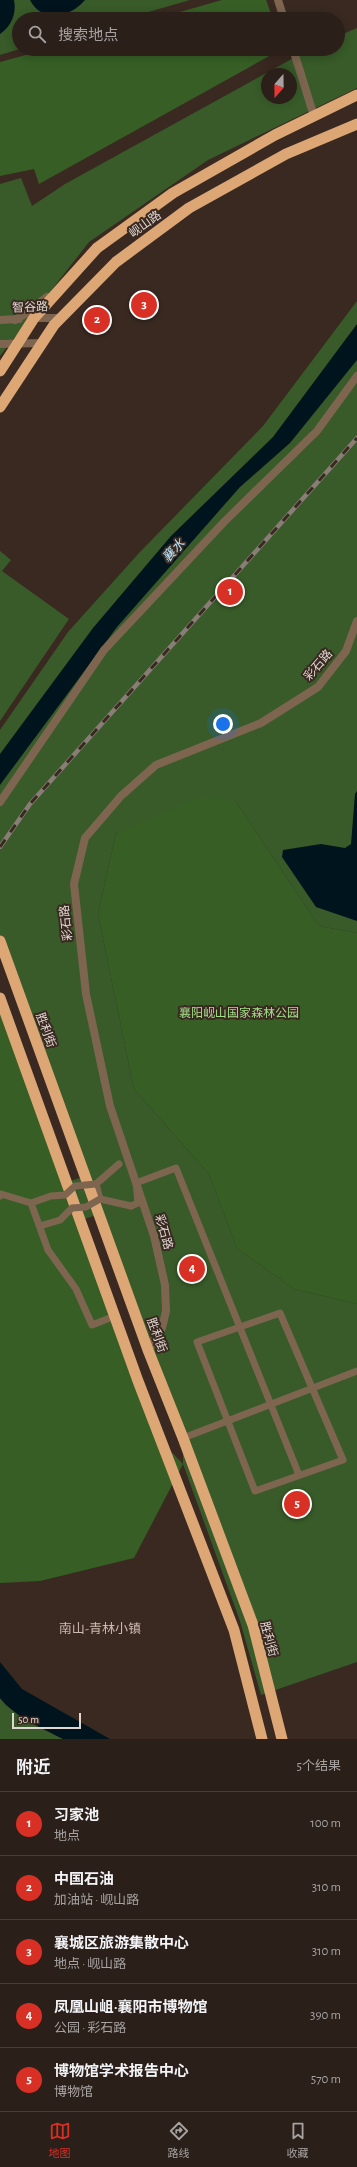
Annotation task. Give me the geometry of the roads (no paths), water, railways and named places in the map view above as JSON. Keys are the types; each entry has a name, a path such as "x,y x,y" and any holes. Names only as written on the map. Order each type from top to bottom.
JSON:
{"highway":[{"name":"岘山路","path":"0,372 34,318 70,276 97,248 173,193 274,135 357,95"},
{"name":"岘山路","path":"0,407 41,343 60,318 116,262 189,208 286,154 357,124"},
{"name":"胜利街","path":"0,941 148,1350 183,1438 253,1625 282,1739"},
{"path":"0,998 115,1316 234,1630 262,1739"}],"street":[{"path":"278,0 282,12"},
{"path":"295,56 314,116"},
{"path":"15,320 34,308 70,276"},
{"name":"智谷路","path":"0,320 60,318"},
{"path":"0,344 41,343"},
{"path":"0,802 104,650 224,522 317,431 357,376"},
{"name":"彩石路","path":"148,1350 162,1328 166,1311 165,1285 154,1236 110,1106 86,994 74,884 85,838 121,796 156,765 261,723 318,687 346,651 357,622"},
{"path":"0,1196 1,1194 31,1203 50,1196 65,1195 75,1186 96,1184 118,1164 124,1163 136,1183 138,1203 131,1206 100,1198 86,1207 72,1208 60,1220 40,1226"},
{"path":"136,1183 176,1168 299,1475"},
{"path":"96,1184 100,1198"},
{"path":"31,1203 48,1250 76,1289 92,1324 115,1316"},
{"path":"280,1312 342,1460 255,1491 197,1342 240,1328 280,1312"},
{"path":"183,1438 357,1371"}],"water":[{"path":"0,0 14,0 15,10 15,12 12,12 10,24 0,34"},
{"path":"30,0 85,0 70,12 41,12 35,8"},
{"name":"襄水","path":"357,324 357,360 290,443 240,487 117,627 0,785 0,754 93,628 171,536 273,437"},
{"path":"357,791 357,921 316,907 282,857 283,850 321,844 345,848 351,844 355,794"},
{"path":"0,1662 22,1689 110,1739 63,1739 24,1719 6,1705 0,1698"}],"railway":[{"path":"0,847 30,804 357,438"}],"place":[{"name":"襄城区旅游集散中心","path":"144,305"},
{"name":"中国石油","path":"97,320"},
{"name":"习家池","path":"230,592"},
{"name":"凤凰山岨·襄阳市博物馆","path":"192,1269"},
{"name":"博物馆学术报告中心","path":"297,1504"}],"district":[{"name":"南山-青林小镇","path":"100,1628"}],"park label":[{"name":"襄阳岘山国家森林公园","path":"239,1013"}]}
